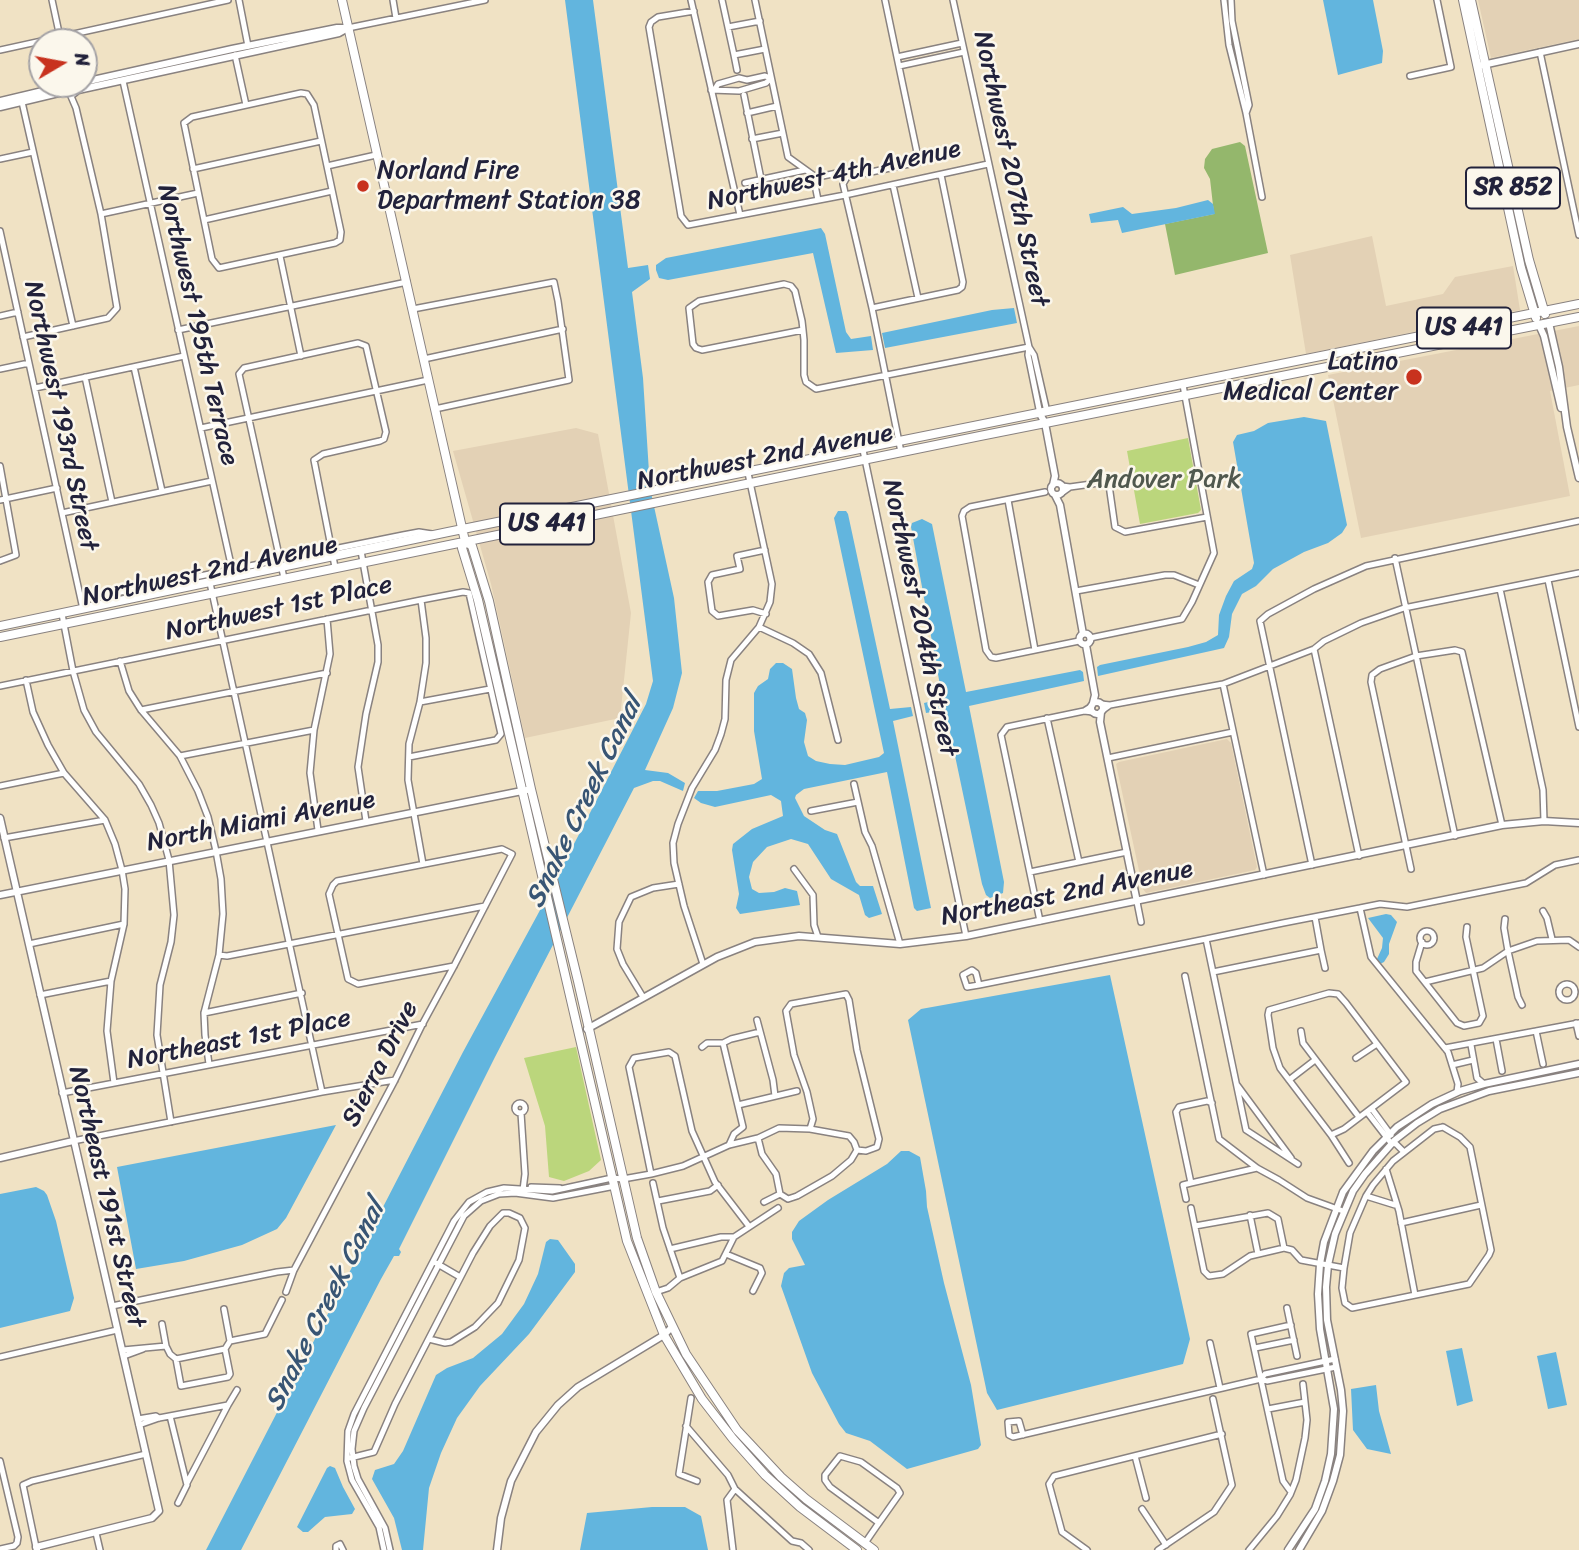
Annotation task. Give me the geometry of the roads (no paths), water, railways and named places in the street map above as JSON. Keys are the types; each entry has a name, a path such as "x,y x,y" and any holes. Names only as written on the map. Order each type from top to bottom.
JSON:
{"main road":[{"path":"342,0 465,541 462,548 478,600 627,1241 664,1335 702,1399 736,1435"},
{"name":"SR 852","path":"1463,0 1481,65 1513,209 1523,276 1535,314 1544,324"},
{"name":"SR 852","path":"1471,0 1481,65"},
{"name":"SR 852","path":"1513,209 1545,312 1544,324"},
{"name":"US 441","path":"1535,314 1579,304"},
{"name":"Northwest 2nd Avenue","path":"0,637 693,494 750,478 864,454 1045,423 1393,342 1535,314"},
{"name":"US 441","path":"1544,324 1579,317"},
{"name":"Northwest 2nd Avenue","path":"900,447 1044,413 1396,353 1544,324"},
{"name":"Northwest 2nd Avenue","path":"0,626 62,614 82,605 210,583 233,574 333,553 361,551 692,485 750,478"},
{"path":"465,541 472,546 489,601 622,1179 637,1238 656,1292 672,1327 736,1435 765,1475 800,1507 860,1548 874,1550"}],"street":[{"path":"52,0 58,28"},
{"path":"188,0 190,8"},
{"path":"98,30 228,0"},
{"path":"239,0 248,46"},
{"path":"393,0 396,18"},
{"path":"442,0 444,8"},
{"path":"98,79 248,46 485,0"},
{"path":"691,0 740,215"},
{"path":"722,0 737,70"},
{"path":"755,0 788,157 813,178 818,200"},
{"path":"885,0 919,162 847,177 843,187 872,308 900,447"},
{"name":"Northwest 207th Street","path":"953,0 988,164 1034,355 1083,634 1088,635 1085,641"},
{"path":"1224,0 1229,45 1246,113 1262,197"},
{"path":"1231,0 1249,105 1246,113"},
{"path":"1410,76 1451,67 1437,0"},
{"name":"Northwest 4th Avenue","path":"694,11 658,17 649,27 681,216 688,225 988,164"},
{"path":"728,27 760,21"},
{"path":"98,84 123,81 339,33 348,28"},
{"path":"897,57 962,43"},
{"path":"1481,65 1579,44"},
{"path":"0,50 28,45"},
{"path":"734,55 765,49"},
{"path":"925,51 927,60"},
{"path":"899,66 964,52"},
{"path":"1540,52 1579,235"},
{"path":"915,53 917,62"},
{"path":"235,55 246,105"},
{"path":"713,90 719,84 734,79 747,83 766,83 771,78"},
{"name":"Northwest 195th Terrace","path":"123,81 233,574"},
{"path":"713,90 739,91 747,83"},
{"path":"307,94 314,105 341,232 340,240 223,268 216,265 183,126 186,120 246,105 307,94"},
{"path":"744,95 761,179"},
{"path":"0,104 28,97"},
{"path":"0,104 35,98"},
{"path":"23,337 108,318 117,308 102,214 74,98"},
{"path":"22,102 72,326"},
{"path":"747,113 778,106"},
{"path":"752,139 783,133"},
{"path":"193,169 321,141"},
{"path":"0,159 33,152"},
{"path":"327,166 376,155"},
{"path":"745,183 805,170"},
{"path":"813,178 842,172"},
{"path":"872,308 962,287 941,175"},
{"path":"893,185 918,298"},
{"path":"204,220 332,191"},
{"path":"102,214 198,193"},
{"name":"Northwest 193rd Street","path":"0,231 3,262 18,312 82,605"},
{"path":"279,256 301,356"},
{"path":"178,330 407,282"},
{"path":"412,309 554,282 569,380 435,409"},
{"path":"803,330 702,350 693,344 689,312 691,305 699,301 784,284 791,286 795,291 803,330 804,375 810,387 822,389 1030,347"},
{"path":"0,316 18,312"},
{"path":"1544,324 1556,394 1576,449 1579,478"},
{"path":"424,359 563,329"},
{"path":"1393,342 1396,353"},
{"path":"284,578 239,374 244,368 358,343 366,346 386,432 384,439 323,454 314,460 335,567"},
{"path":"35,388 184,356"},
{"path":"0,369 29,363"},
{"path":"134,367 162,491"},
{"path":"85,377 112,502"},
{"path":"201,428 428,380"},
{"path":"1184,390 1214,553 1182,619 1085,641 991,657 986,650 962,516 970,507 1100,481 1109,485 1115,527 1119,530 1125,532 1207,517"},
{"name":"Northwest 204th Street","path":"864,454 967,936"},
{"path":"0,466 16,555 0,561"},
{"path":"703,964 690,928 679,884 673,843 686,802 721,734 725,717 726,680 732,660 759,627 770,602 772,584 750,478"},
{"path":"62,513 212,481"},
{"path":"692,485 693,494"},
{"path":"4,500 57,488"},
{"path":"1008,499 1035,650"},
{"path":"566,509 568,520"},
{"path":"1312,865 1260,621 1314,589 1366,566 1579,521"},
{"path":"333,553 419,532 435,535"},
{"path":"765,550 737,556 740,569 712,575 708,582 712,611 718,616 753,610 766,614"},
{"path":"361,551 378,646 378,662 358,767 366,821"},
{"path":"1395,558 1455,836"},
{"path":"1040,921 1001,735 1003,730 1047,718 1223,684 1269,668 1314,649 1324,641 1361,623 1404,608 1579,573"},
{"path":"82,605 233,574"},
{"path":"1076,591 1165,575 1174,575 1199,585"},
{"path":"1548,580 1579,727"},
{"path":"210,583 323,1092"},
{"path":"1500,589 1543,790 1544,821"},
{"name":"Northwest 1st Place","path":"0,686 463,592 469,593 490,689"},
{"path":"421,600 426,638 420,702 411,733 408,780 423,864 337,881 330,894 348,979 358,984 454,966"},
{"path":"62,614 73,671 84,709 96,732 139,785 151,805 159,822 169,860 174,915 157,1012 157,1035 171,1122"},
{"path":"318,830 310,773 314,730 330,654 327,619"},
{"path":"759,627 809,654 821,673 838,740"},
{"path":"1085,641 1141,922"},
{"path":"1314,649 1359,856"},
{"path":"1411,869 1371,682 1372,675 1380,669 1416,656 1455,650 1462,652 1502,825"},
{"path":"120,661 129,691 141,710 180,756 198,791 208,817 216,851 223,898 219,955 204,1013 209,1064"},
{"path":"141,710 327,673"},
{"path":"26,680 37,721 48,745 64,773 105,820 122,870 125,889 124,925 111,981 107,1031 114,1083"},
{"path":"1223,684 1264,875"},
{"path":"409,757 496,740 501,734 490,689 420,702"},
{"path":"1047,718 1079,862"},
{"path":"180,756 314,730"},
{"path":"1108,758 1233,732"},
{"path":"0,786 64,773"},
{"path":"854,783 865,832 872,846 900,944"},
{"name":"North Miami Avenue","path":"0,895 531,789"},
{"path":"811,811 858,802"},
{"name":"Northeast 191st Street","path":"0,818 159,1511 152,1518 96,1533"},
{"path":"4,838 105,820"},
{"name":"Northeast 2nd Avenue","path":"579,1032 736,948 778,937 818,937 900,944 967,936 1502,825 1544,821 1579,823"},
{"name":"Sierra Drive","path":"286,1292 294,1270 512,854 502,849 423,864"},
{"path":"1030,872 1127,852"},
{"path":"979,985 1315,916 1380,904 1407,907 1526,883 1555,865 1579,860"},
{"path":"794,869 813,895 814,925 818,937"},
{"path":"643,997 617,949 619,922 631,897 653,888 679,884"},
{"path":"219,955 227,956 485,906"},
{"path":"1360,908 1375,964 1447,1048 1466,1091"},
{"path":"1543,911 1552,939"},
{"path":"1315,916 1325,968"},
{"path":"1505,919 1508,951 1522,1005"},
{"path":"29,944 124,925"},
{"path":"1422,943 1415,968 1460,1025 1479,1023 1482,1020 1466,936 1467,927"},
{"path":"1206,939 1246,1130 1298,1164"},
{"path":"1425,982 1483,968 1524,944 1552,939 1569,940 1579,947"},
{"path":"1213,972 1321,950"},
{"path":"1185,976 1219,1139 1257,1168 1307,1198 1340,1210"},
{"path":"40,995 111,981"},
{"path":"204,1013 302,993"},
{"path":"1331,1135 1406,1083 1338,994 1329,993 1269,1010 1268,1015 1273,1048 1280,1068 1349,1163"},
{"path":"810,1129 813,1119 807,1091 794,1055 786,1011 791,1004 846,994 879,1139 877,1147 866,1151 857,1150"},
{"path":"757,1020 775,1096"},
{"name":"Northeast 1st Place","path":"62,1093 423,1023"},
{"path":"1447,1048 1578,1023 1579,1036"},
{"path":"1301,1031 1303,1043 1359,1117"},
{"path":"1536,1031 1543,1064"},
{"path":"702,1047 707,1043 723,1043 760,1032"},
{"path":"1496,1040 1502,1070"},
{"path":"723,1043 743,1128 734,1134 729,1145"},
{"path":"1356,1058 1377,1044"},
{"path":"1471,1045 1477,1078 1483,1084"},
{"path":"651,1174 629,1067 634,1058 669,1052 675,1056 692,1132 718,1185 748,1225"},
{"path":"1289,1080 1315,1060"},
{"path":"1453,1065 1474,1060"},
{"path":"1294,1549 1315,1509 1330,1462 1334,1409 1319,1316 1320,1264 1324,1242 1355,1174 1392,1140 1466,1091 1483,1084 1579,1064"},
{"path":"1466,1091 1579,1073"},
{"path":"1466,1091 1477,1078"},
{"path":"0,1158 73,1141 395,1080"},
{"path":"1237,1085 1292,1159"},
{"path":"738,1105 797,1091"},
{"path":"1191,1183 1175,1112 1179,1107 1207,1101 1212,1103"},
{"path":"1369,1110 1404,1152"},
{"path":"521,1113 525,1174 523,1195"},
{"path":"384,1550 379,1527 357,1490 348,1431 354,1414 436,1263 472,1207 499,1194 558,1198 706,1157 729,1145 758,1138 779,1128 810,1129 849,1136 857,1150"},
{"path":"1443,1128 1460,1137 1470,1147 1491,1250 1469,1283 1352,1308 1345,1303 1342,1288 1350,1233 1373,1185 1404,1152 1434,1129 1443,1128"},
{"path":"758,1138 762,1154 776,1174 780,1194 788,1199 832,1176 851,1160 857,1150"},
{"path":"1185,1199 1183,1185 1257,1168"},
{"path":"1386,1169 1401,1223 1415,1295"},
{"path":"436,1263 458,1214 469,1202 496,1189 552,1191 613,1182"},
{"path":"653,1184 680,1278"},
{"path":"658,1201 710,1191 718,1185"},
{"path":"764,1202 780,1194"},
{"path":"1366,1196 1395,1205"},
{"path":"1401,1223 1481,1205"},
{"path":"656,1292 668,1288 680,1278 703,1267 718,1264 734,1237 748,1225 778,1208"},
{"path":"1191,1209 1204,1271 1209,1276 1223,1274 1250,1256 1284,1248 1292,1250 1301,1260 1344,1268"},
{"path":"1294,1549 1322,1511 1340,1455 1343,1410 1327,1320 1328,1265 1340,1210"},
{"path":"1195,1226 1265,1212 1278,1219 1284,1248"},
{"path":"350,1458 374,1452 386,1422 480,1240 494,1220 503,1213 514,1214 524,1223 523,1239 514,1274 498,1303 475,1327 451,1342 429,1339"},
{"path":"1250,1215 1258,1254"},
{"path":"670,1249 721,1237 734,1237"},
{"path":"726,1254 760,1268 762,1273 753,1291"},
{"path":"436,1263 460,1277"},
{"path":"112,1306 294,1270"},
{"path":"230,1341 265,1334 282,1300"},
{"path":"1287,1308 1297,1356"},
{"path":"162,1324 166,1346 176,1359 181,1386 216,1379 230,1374 225,1349 230,1341 224,1309"},
{"path":"1291,1325 1251,1334 1283,1481 1291,1492"},
{"path":"497,1550 501,1518 511,1481 536,1432 558,1405 578,1387 664,1335 672,1327"},
{"path":"0,1357 117,1330"},
{"path":"1255,1348 1294,1340"},
{"path":"1210,1343 1220,1388"},
{"path":"123,1353 166,1346"},
{"path":"176,1359 225,1349"},
{"path":"1023,1435 1261,1378 1265,1374 1336,1363"},
{"path":"1249,1550 1277,1516 1291,1492 1303,1456 1307,1420 1303,1384"},
{"path":"178,1503 237,1390"},
{"path":"691,1398 679,1474 697,1481"},
{"path":"1158,1550 1214,1512 1232,1485 1213,1399"},
{"path":"1268,1409 1305,1402"},
{"path":"139,1422 156,1416 159,1418 228,1405"},
{"path":"170,1416 187,1485"},
{"path":"686,1426 728,1475 735,1489 792,1541 801,1543 809,1550"},
{"path":"1087,1550 1062,1532 1049,1484 1054,1476 1222,1434"},
{"path":"100,1550 96,1533 36,1549 23,1485 146,1454"},
{"path":"860,1548 879,1523 900,1493 861,1462 840,1456 825,1475 825,1480 830,1487 879,1523"},
{"path":"1135,1456 1146,1498"},
{"path":"350,1458 358,1479 385,1528 390,1550"},
{"path":"0,1461 18,1543 0,1549"},
{"path":"733,1550 727,1500 735,1489"},
{"path":"1142,1509 1166,1545"},
{"path":"787,1550 792,1541"},
{"path":"336,1550 336,1546 340,1545 343,1550"}],"water":[{"name":"Snake Creek Canal","path":"565,0 593,0 628,268 648,265 650,279 632,292 643,378 650,488 674,598 682,673 673,708 645,770 668,773 685,783 683,791 660,781 634,788 495,1057 399,1249 399,1256 394,1256 381,1279 241,1550 206,1550 646,704 653,681"},
{"path":"1323,0 1373,0 1383,51 1382,63 1338,75"},
{"path":"1208,200 1213,204 1215,214 1122,233 1118,220 1091,223 1089,214 1123,207 1132,214"},
{"path":"821,228 825,234 846,332 851,339 871,336 873,350 836,353 813,253 668,280 659,278 656,270 656,265 666,258"},
{"path":"1014,308 1017,323 885,348 882,333 992,310"},
{"path":"1304,417 1326,421 1347,525 1342,533 1328,543 1304,552 1273,569 1256,586 1242,594 1232,614 1229,637 1224,648 1098,676 1097,667 1100,665 1188,647 1218,635 1219,615 1226,596 1234,581 1252,569 1254,563 1233,442 1237,435 1254,431 1268,423"},
{"path":"838,511 846,511 848,514 890,709 911,707 913,716 893,721 931,908 917,911 914,908 887,772 804,789 795,798 804,816 825,830 837,834 856,882 860,886 873,886 882,914 869,918 865,915 859,895 831,879 808,844 791,839 767,847 753,862 749,877 752,889 759,893 785,888 797,891 800,905 740,914 736,908 739,894 733,844 752,829 783,816 781,801 771,795 715,807 694,798 698,791 717,791 754,784 762,779 754,731 754,693 758,686 768,679 770,669 776,663 783,663 792,669 799,709 805,713 807,720 804,742 808,756 816,761 845,765 879,757 884,753 834,518"},
{"path":"922,519 932,524 966,692 1080,670 1083,672 1084,681 969,706 1004,882 1003,893 990,898 982,884 946,713 943,710 926,713 924,703 941,699 942,696 911,527 912,523"},
{"path":"1391,915 1397,922 1389,944 1389,954 1380,964 1377,959 1383,938 1368,918"},
{"path":"1110,975 1190,1339 1183,1364 997,1410 987,1393 908,1020 921,1009"},
{"path":"336,1125 286,1218 277,1229 242,1245 184,1261 136,1269 117,1167"},
{"path":"901,1151 909,1151 920,1157 927,1207 971,1385 981,1445 978,1449 907,1469 870,1441 846,1433 839,1424 812,1373 781,1286 784,1273 789,1268 805,1265 792,1239 792,1232 799,1221 887,1164"},
{"path":"36,1187 47,1195 56,1221 74,1298 70,1311 0,1328 0,1194"},
{"path":"550,1239 558,1240 575,1264 575,1272 529,1334 480,1386 457,1418 429,1488 423,1550 402,1550 394,1518 372,1479 375,1470 394,1464 403,1451 436,1375 473,1358 502,1334 524,1304 538,1274 546,1242"},
{"path":"1462,1348 1473,1401 1457,1406 1446,1351"},
{"path":"1556,1352 1567,1405 1548,1409 1537,1356"},
{"path":"1376,1385 1379,1411 1391,1454 1367,1449 1353,1430 1351,1389"},
{"path":"330,1466 335,1468 355,1509 352,1514 325,1517 308,1532 303,1532 297,1527"},
{"path":"685,1507 701,1516 708,1550 580,1550 587,1513"}],"place":[{"name":"Norland Fire Department Station 38","path":"363,186"},
{"name":"Latino Medical Center","path":"1414,377"}],"park label":[{"name":"Andover Park","path":"1164,480"}]}
